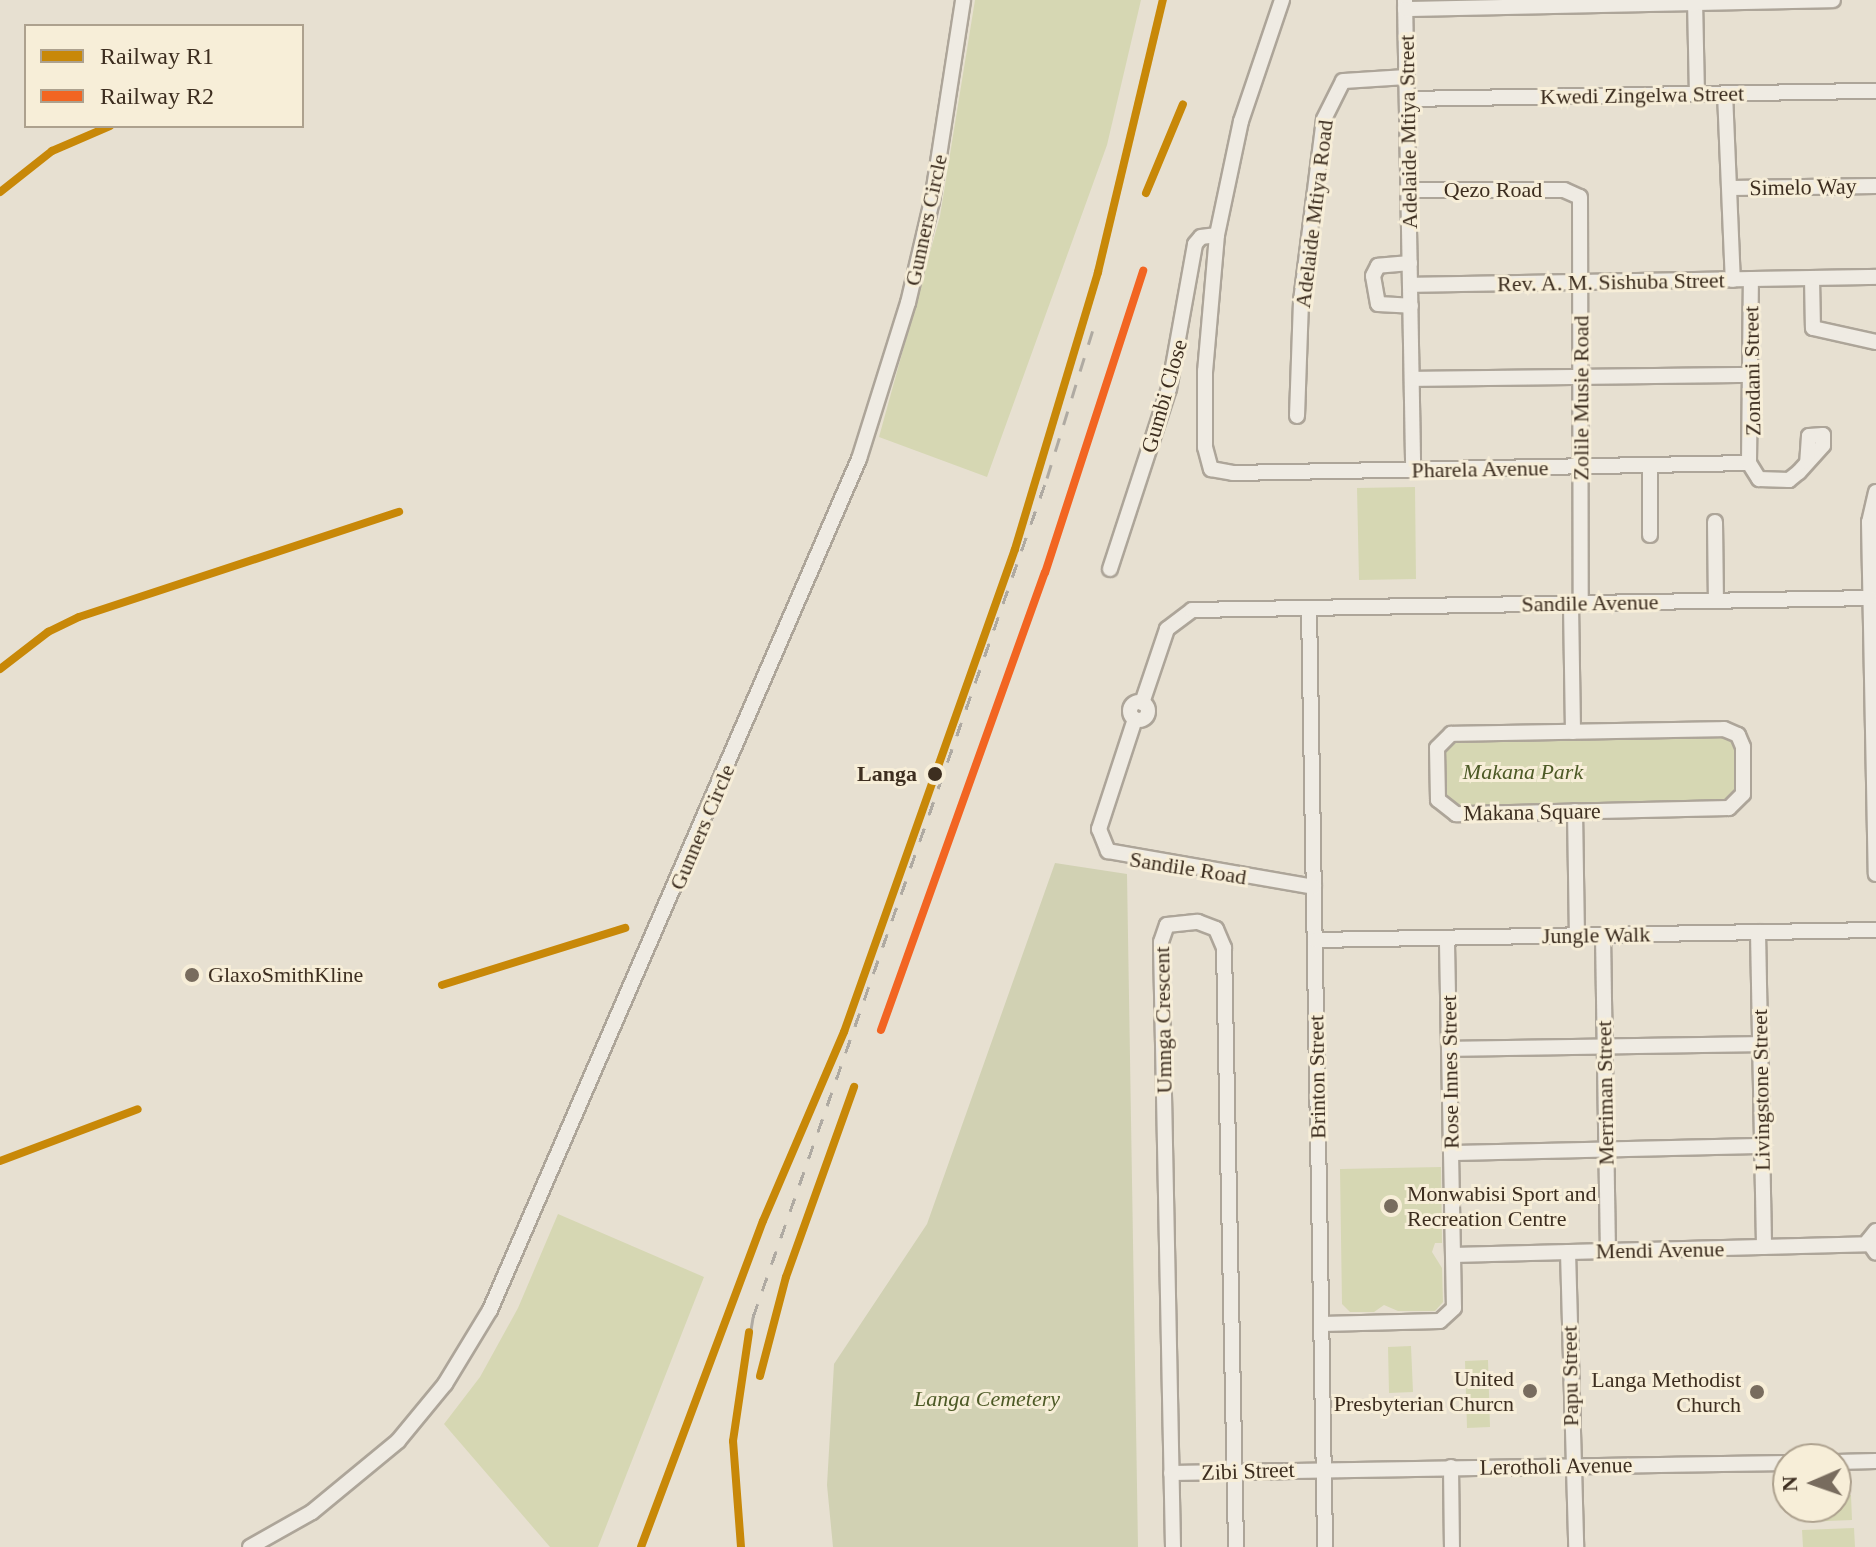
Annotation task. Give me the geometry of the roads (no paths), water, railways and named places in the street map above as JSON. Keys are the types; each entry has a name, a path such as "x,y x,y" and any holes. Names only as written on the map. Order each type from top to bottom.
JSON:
{"street":[{"name":"Gunners Circle","path":"250,1547 312,1512 398,1441 445,1384 490,1310 859,459 908,303 932,201 963,0"},
{"path":"1217,235 1241,121 1282,0"},
{"path":"1405,4 1833,0"},
{"path":"1695,1 1697,93"},
{"name":"Adelaide Mtiya Street","path":"1405,4 1413,470"},
{"name":"Adelaide Mtiya Road","path":"1297,416 1301,301 1324,119 1343,81 1407,77"},
{"name":"Kwedi Zingelwa Street","path":"1407,99 1876,91"},
{"path":"1725,93 1733,280"},
{"name":"Simelo Way","path":"1730,188 1876,186"},
{"name":"Qezo Road","path":"1409,190 1576,193"},
{"name":"Zolile Musie Road","path":"1573,732 1582,467 1582,203 1576,193"},
{"name":"Pharela Avenue","path":"1217,235 1205,371 1205,458 1211,469 1233,473 1749,463"},
{"name":"Gumbi Close","path":"1110,569 1169,389 1195,244 1201,237 1217,235"},
{"path":"1410,263 1378,266 1373,287 1381,306 1411,306"},
{"name":"Rev. A. M. Sishuba Street","path":"1410,285 1876,277"},
{"path":"1812,278 1813,328 1876,342"},
{"name":"Zondani Street","path":"1749,463 1751,279"},
{"path":"1412,379 1752,375"},
{"path":"1749,463 1757,478 1779,481 1793,477 1807,462"},
{"path":"1650,466 1650,535"},
{"path":"1876,492 1869,522 1876,874"},
{"path":"1715,522 1716,601"},
{"name":"Sandile Avenue","path":"1309,608 1870,598"},
{"name":"Sandile Road","path":"1309,608 1199,609 1178,616 1167,629 1142,703 1146,716 1135,719 1099,829 1108,851 1314,887"},
{"name":"Brinton Street","path":"1309,608 1325,1547"},
{"name":"Makana Square","path":"1729,730 1742,743 1742,798 1729,808 1452,813 1438,800 1437,748 1451,734 1573,732 1729,730"},
{"path":"1575,811 1577,936"},
{"name":"Umnga Crescent","path":"1173,1547 1161,942 1167,925 1198,922 1216,929 1224,948 1236,1547"},
{"name":"Jungle Walk","path":"1315,940 1876,930"},
{"name":"Livingstone Street","path":"1758,932 1764,1247"},
{"name":"Merriman Street","path":"1603,935 1608,1251"},
{"name":"Rose Innes Street","path":"1322,1324 1445,1320 1454,1308 1447,938"},
{"path":"1449,1049 1760,1044"},
{"path":"1451,1153 1762,1146"},
{"path":"1872,1249 1876,1231"},
{"name":"Mendi Avenue","path":"1453,1255 1764,1247 1872,1249"},
{"name":"Papu Street","path":"1568,1252 1576,1547"},
{"path":"1852,1462 1876,1461"},
{"name":"Lerotholi Avenue","path":"1324,1471 1772,1463"},
{"path":"1451,1467 1452,1547"},
{"name":"Zibi Street","path":"1171,1473 1324,1471"}],"railway":[{"path":"1146,193 1183,104"},
{"path":"0,192 52,151 105,128"},
{"path":"881,1030 1045,573 1143,271"},
{"path":"741,1547 733,1441 753,1317 1047,478 1094,326"},
{"path":"0,669 48,632 79,617 399,512"},
{"path":"442,985 625,928"},
{"path":"0,1161 138,1109"}],"rail line":[{"name":"R1","path":"641,1547 763,1221 844,1032 1015,549 1098,272 1163,0"},
{"name":"R1","path":"1146,193 1183,104"},
{"name":"R1","path":"0,192 52,151 105,128"},
{"name":"R2","path":"881,1030 1045,573 1143,271"},
{"name":"R1","path":"0,669 48,632 79,617 399,512"},
{"name":"R1","path":"442,985 625,928"},
{"name":"R1","path":"760,1376 786,1277 854,1087"},
{"name":"R1","path":"0,1161 138,1109"},
{"name":"R1","path":"741,1547 733,1441 749,1332"}],"place":[{"name":"Langa","path":"935,774"},
{"name":"GlaxoSmithKline","path":"192,975"},
{"name":"Monwabisi Sport and Recreation Centre","path":"1391,1206"},
{"name":"United Presbyterian Churcn","path":"1530,1391"},
{"name":"Langa Methodist Church","path":"1757,1392"}],"park label":[{"name":"Makana Park","path":"1523,772"},
{"name":"Langa Cemetery","path":"987,1399"}]}
